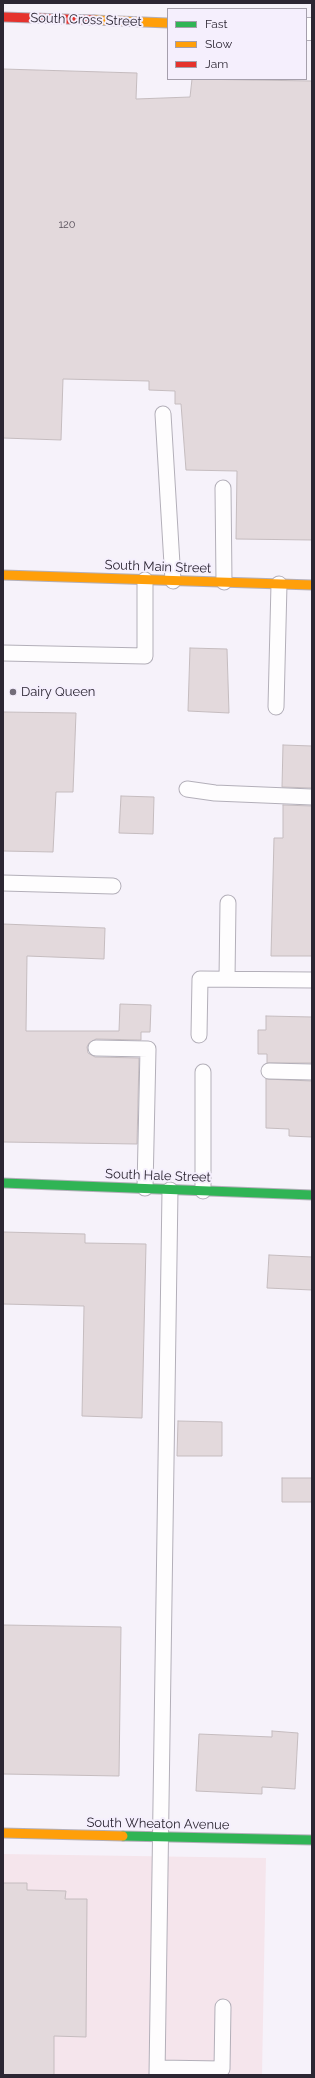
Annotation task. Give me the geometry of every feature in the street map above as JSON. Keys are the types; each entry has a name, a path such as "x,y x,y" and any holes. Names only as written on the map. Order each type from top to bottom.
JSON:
{"street":[{"name":"South Cross Street","path":"3,17 167,23"},
{"name":"South Main Street","path":"3,576 312,585"},
{"name":"South Hale Street","path":"3,1183 312,1195"},
{"name":"South Wheaton Avenue","path":"3,1833 312,1840"}],"lane":[{"path":"163,414 173,581"},
{"path":"222,488 224,582"},
{"path":"3,653 144,656 145,580"},
{"path":"276,706 279,584"},
{"path":"187,790 215,793 312,797"},
{"path":"3,883 113,886"},
{"path":"227,979 228,903"},
{"path":"199,1035 200,979 312,980"},
{"path":"96,1048 148,1049 145,1188"},
{"path":"269,1071 312,1072"},
{"path":"203,1072 203,1191"},
{"path":"170,1190 158,2071 222,2069 223,2007"}],"shaded area":[{"path":"3,1854 266,1858 262,2075 3,2075"}],"building":[{"path":"3,69 137,73 136,99 190,97 192,80 312,81 312,540 236,539 237,471 186,470 181,404 175,404 175,391 149,390 149,381 63,379 61,440 3,438"},
{"path":"190,648 227,649 229,713 188,711"},
{"path":"3,712 76,713 73,792 56,792 53,852 3,851"},
{"path":"283,745 312,746 312,788 282,787"},
{"path":"121,796 154,797 153,834 119,833"},
{"path":"283,805 312,806 312,956 271,956 274,838 283,838"},
{"path":"3,924 105,928 104,959 27,956 26,1031 119,1031 120,1004 151,1005 150,1032 141,1032 141,1040 96,1039 89,1043 87,1047 88,1053 95,1057 139,1058 137,1144 3,1142"},
{"path":"266,1016 312,1017 312,1063 267,1063 267,1054 258,1054 258,1030 266,1030"},
{"path":"266,1079 312,1081 312,1137 289,1136 289,1129 266,1128"},
{"path":"3,1232 85,1234 85,1243 146,1244 142,1418 82,1416 84,1306 3,1304"},
{"path":"269,1255 312,1257 312,1290 267,1288"},
{"path":"178,1421 222,1422 222,1456 177,1456"},
{"path":"282,1478 312,1478 312,1502 282,1502"},
{"path":"3,1625 121,1627 119,1776 3,1774"},
{"path":"272,1731 298,1733 295,1789 262,1787 262,1794 196,1791 199,1734 272,1737"},
{"path":"3,1883 27,1883 27,1890 66,1891 65,1899 87,1899 86,2037 54,2036 54,2075 3,2075"}],"traffic: fast":[{"path":"3,1183 312,1195"},
{"path":"123,1836 312,1840"}],"traffic: slow":[{"path":"94,20 167,23"},
{"path":"3,575 312,585"},
{"path":"3,1833 123,1836"}],"traffic: jam":[{"path":"3,17 94,20"}],"place":[{"name":"Dairy Queen","path":"13,692"}]}
